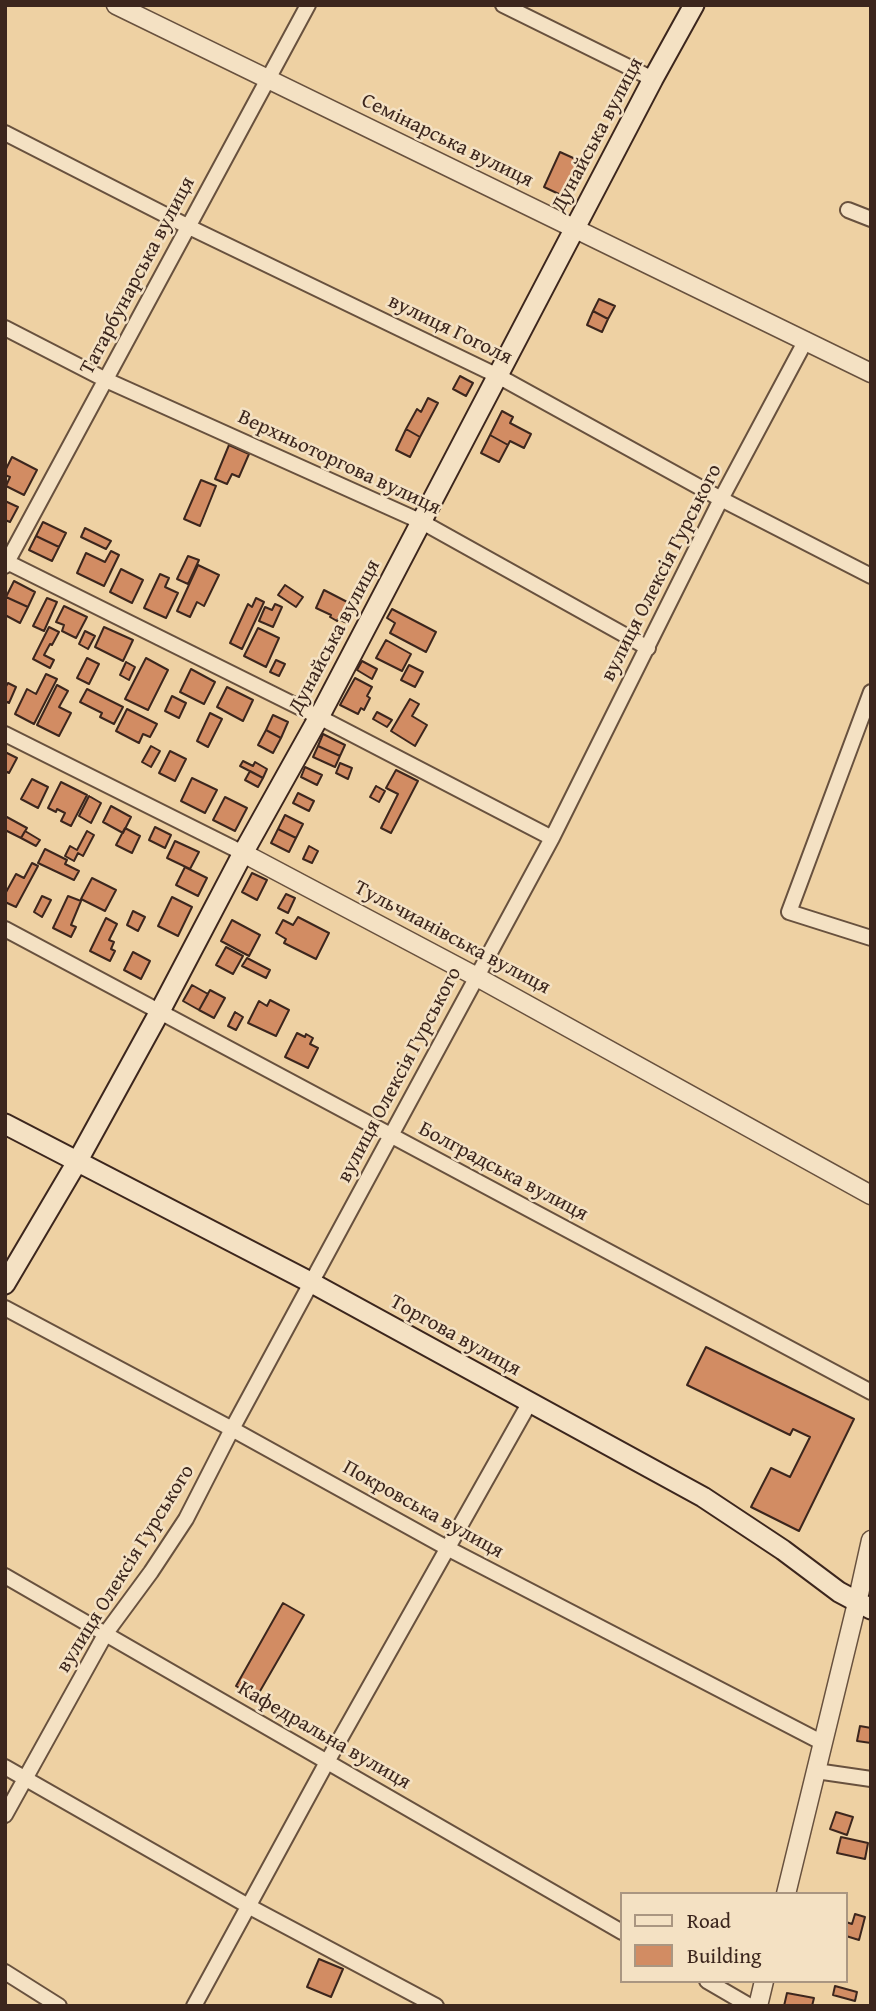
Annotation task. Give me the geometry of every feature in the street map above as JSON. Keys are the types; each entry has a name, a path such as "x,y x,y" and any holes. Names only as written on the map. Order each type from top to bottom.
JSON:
{"main road":[{"name":"Дунайська вулиця","path":"5,1284 77,1162 159,1013 422,522 694,5"},
{"name":"Торгова вулиця","path":"5,1124 312,1283 703,1497 783,1550 839,1592 864,1606"}],"street":[{"name":"Семінарська вулиця","path":"116,5 871,373"},
{"name":"Татарбунарська вулиця","path":"6,563 308,5"},
{"path":"503,5 653,79"},
{"name":"вулиця Гоголя","path":"5,133 498,376 721,499 871,576"},
{"path":"848,210 871,219"},
{"name":"Верхньоторгова вулиця","path":"5,328 106,380 422,522 648,648"},
{"name":"вулиця Олексія Гурського","path":"5,1815 106,1633 186,1519 552,838 721,499 806,340"},
{"path":"6,563 318,717 552,838"},
{"path":"871,692 789,912 871,938"},
{"name":"Тульчианівська вулиця","path":"5,734 243,853 478,977 871,1195"},
{"name":"Болградська вулиця","path":"5,929 871,1392"},
{"name":"Покровська вулиця","path":"5,1308 447,1548 823,1743"},
{"path":"194,2006 327,1762 530,1402"},
{"path":"786,1892 823,1743 864,1606 871,1540"},
{"name":"Кафедральна вулиця","path":"5,1576 620,1931"},
{"path":"5,1767 250,1907 436,2006"},
{"path":"816,1771 871,1779"},
{"path":"5,1972 59,2006"},
{"path":"711,1983 750,2006"},
{"path":"758,2006 764,1983"}],"building":[{"path":"560,152 582,162 568,192 561,195 544,187"},
{"path":"599,299 615,306 608,319 593,311"},
{"path":"593,311 608,319 602,332 587,325"},
{"path":"460,376 473,383 466,396 453,389"},
{"path":"428,398 438,403 420,437 406,429 417,409 421,412"},
{"path":"502,411 513,417 510,423 531,434 524,448 510,441 508,445 490,435"},
{"path":"406,429 420,437 410,457 396,450"},
{"path":"490,435 508,445 499,462 481,453"},
{"path":"229,445 249,454 239,477 232,474 227,484 215,479"},
{"path":"12,457 37,470 24,495 6,486 10,477 5,475 5,471"},
{"path":"201,480 216,486 200,526 184,519"},
{"path":"5,501 18,507 10,522 5,520"},
{"path":"43,522 66,533 59,547 36,536"},
{"path":"85,528 111,541 106,549 81,537"},
{"path":"36,536 59,547 52,561 29,550"},
{"path":"111,551 119,555 104,586 77,573 86,553 105,562"},
{"path":"188,556 199,560 188,584 177,579"},
{"path":"198,565 219,575 204,606 197,602 190,617 177,611"},
{"path":"121,569 143,580 132,603 110,592"},
{"path":"160,574 169,578 165,587 178,593 166,618 144,608"},
{"path":"14,581 35,592 28,607 6,597"},
{"path":"285,585 303,597 296,607 278,595"},
{"path":"324,590 355,606 347,623 338,619 337,621 316,608"},
{"path":"6,597 28,607 20,623 5,615"},
{"path":"47,598 57,602 44,631 33,626"},
{"path":"256,598 264,602 242,649 230,643 248,604 252,607"},
{"path":"275,604 282,607 273,627 259,621 265,607 272,610"},
{"path":"64,606 87,617 76,638 62,631 64,625 56,622"},
{"path":"392,609 436,632 426,652 390,633 395,623 387,618"},
{"path":"49,627 59,632 44,655 54,660 50,668 33,659"},
{"path":"104,627 133,640 123,661 95,647"},
{"path":"258,628 279,638 266,667 244,656"},
{"path":"85,631 95,636 88,649 79,644"},
{"path":"386,640 411,654 402,671 376,658"},
{"path":"87,658 99,664 89,684 77,678"},
{"path":"146,658 168,670 148,710 125,699"},
{"path":"276,660 285,664 279,676 270,672"},
{"path":"362,661 377,669 372,679 357,670"},
{"path":"126,662 135,667 129,680 120,675"},
{"path":"409,665 423,672 415,687 401,680"},
{"path":"191,669 215,682 204,704 180,692"},
{"path":"46,674 57,679 34,724 15,714 27,689 36,694"},
{"path":"355,678 372,687 364,710 361,708 358,714 340,705"},
{"path":"8,683 16,687 9,703 5,701 5,688"},
{"path":"57,685 68,691 59,707 71,713 59,736 37,725"},
{"path":"227,687 253,700 243,721 217,707"},
{"path":"87,689 123,707 114,724 100,717 102,713 80,702"},
{"path":"172,696 186,703 179,718 165,711"},
{"path":"410,699 419,704 412,716 427,725 415,746 391,731"},
{"path":"127,709 157,724 150,737 143,734 139,743 116,731"},
{"path":"377,712 392,720 387,727 373,719"},
{"path":"210,713 222,719 208,747 197,741"},
{"path":"273,715 288,722 281,738 266,730"},
{"path":"266,730 281,738 273,753 258,745"},
{"path":"323,734 345,745 340,756 318,746"},
{"path":"151,746 160,751 151,767 142,762"},
{"path":"318,746 340,756 335,767 313,757"},
{"path":"170,751 186,759 175,781 159,773"},
{"path":"5,752 17,758 9,773 5,771"},
{"path":"243,761 253,766 255,762 267,769 263,778 240,766"},
{"path":"340,763 352,768 348,779 336,773"},
{"path":"305,767 322,775 317,785 301,777"},
{"path":"396,770 418,781 391,833 381,828 398,794 386,788"},
{"path":"250,771 263,778 258,787 245,780"},
{"path":"192,778 217,790 205,813 181,801"},
{"path":"32,779 48,787 38,808 21,799"},
{"path":"61,782 87,795 71,826 61,821 65,813 48,808"},
{"path":"376,786 385,791 379,802 370,797"},
{"path":"298,793 314,801 309,811 293,803"},
{"path":"89,796 101,803 91,823 79,816"},
{"path":"225,797 247,808 235,831 213,820"},
{"path":"111,806 131,817 123,833 103,822"},
{"path":"285,815 303,824 296,838 278,829"},
{"path":"5,816 27,828 21,838 5,830"},
{"path":"155,827 171,835 165,848 149,840"},
{"path":"125,828 140,836 132,853 116,845"},
{"path":"278,829 296,838 289,852 271,843"},
{"path":"25,831 40,840 36,846 21,838"},
{"path":"87,831 94,835 83,856 78,853 74,861 65,856 70,846 77,850"},
{"path":"175,841 199,852 190,869 167,858"},
{"path":"309,846 318,851 312,863 303,859"},
{"path":"45,849 67,860 65,864 79,871 74,880 38,863"},
{"path":"32,863 38,866 16,907 5,902 5,894 16,874 24,878"},
{"path":"185,867 207,878 198,896 176,885"},
{"path":"252,873 267,880 257,900 242,892"},
{"path":"92,878 116,890 105,911 81,899"},
{"path":"286,894 295,898 288,913 278,908"},
{"path":"42,896 51,900 42,917 34,912"},
{"path":"68,896 81,901 71,925 76,927 71,937 53,928"},
{"path":"172,897 192,907 178,936 158,926"},
{"path":"133,911 145,917 138,931 127,925"},
{"path":"298,917 329,933 316,959 284,943 286,939 276,933 283,920 293,925"},
{"path":"106,918 117,924 109,940 114,942 111,949 115,951 110,961 90,951"},
{"path":"232,920 260,935 249,956 221,941"},
{"path":"226,947 243,956 233,974 216,965"},
{"path":"133,952 150,961 141,979 124,970"},
{"path":"247,958 270,970 266,978 242,966"},
{"path":"192,985 208,994 199,1010 183,1001"},
{"path":"210,990 225,998 214,1018 199,1010"},
{"path":"270,1000 289,1010 276,1036 248,1023 259,1001 267,1006"},
{"path":"235,1012 243,1017 236,1030 228,1026"},
{"path":"297,1033 313,1038 310,1044 318,1048 308,1068 285,1057"},
{"path":"706,1347 854,1419 799,1531 751,1507 771,1468 790,1477 810,1437 793,1429 790,1435 687,1385"},
{"path":"283,1603 304,1615 256,1698 236,1686"},
{"path":"860,1726 871,1728 871,1743 857,1741"},
{"path":"836,1812 853,1817 847,1835 830,1829"},
{"path":"841,1837 868,1843 865,1859 837,1853"},
{"path":"855,1914 865,1917 859,1940 848,1937 848,1923 852,1924"},
{"path":"319,1959 343,1969 331,1997 307,1987"},
{"path":"835,1986 857,1992 855,2001 833,1995"},
{"path":"787,1993 814,1998 812,2006 784,2006"}]}
